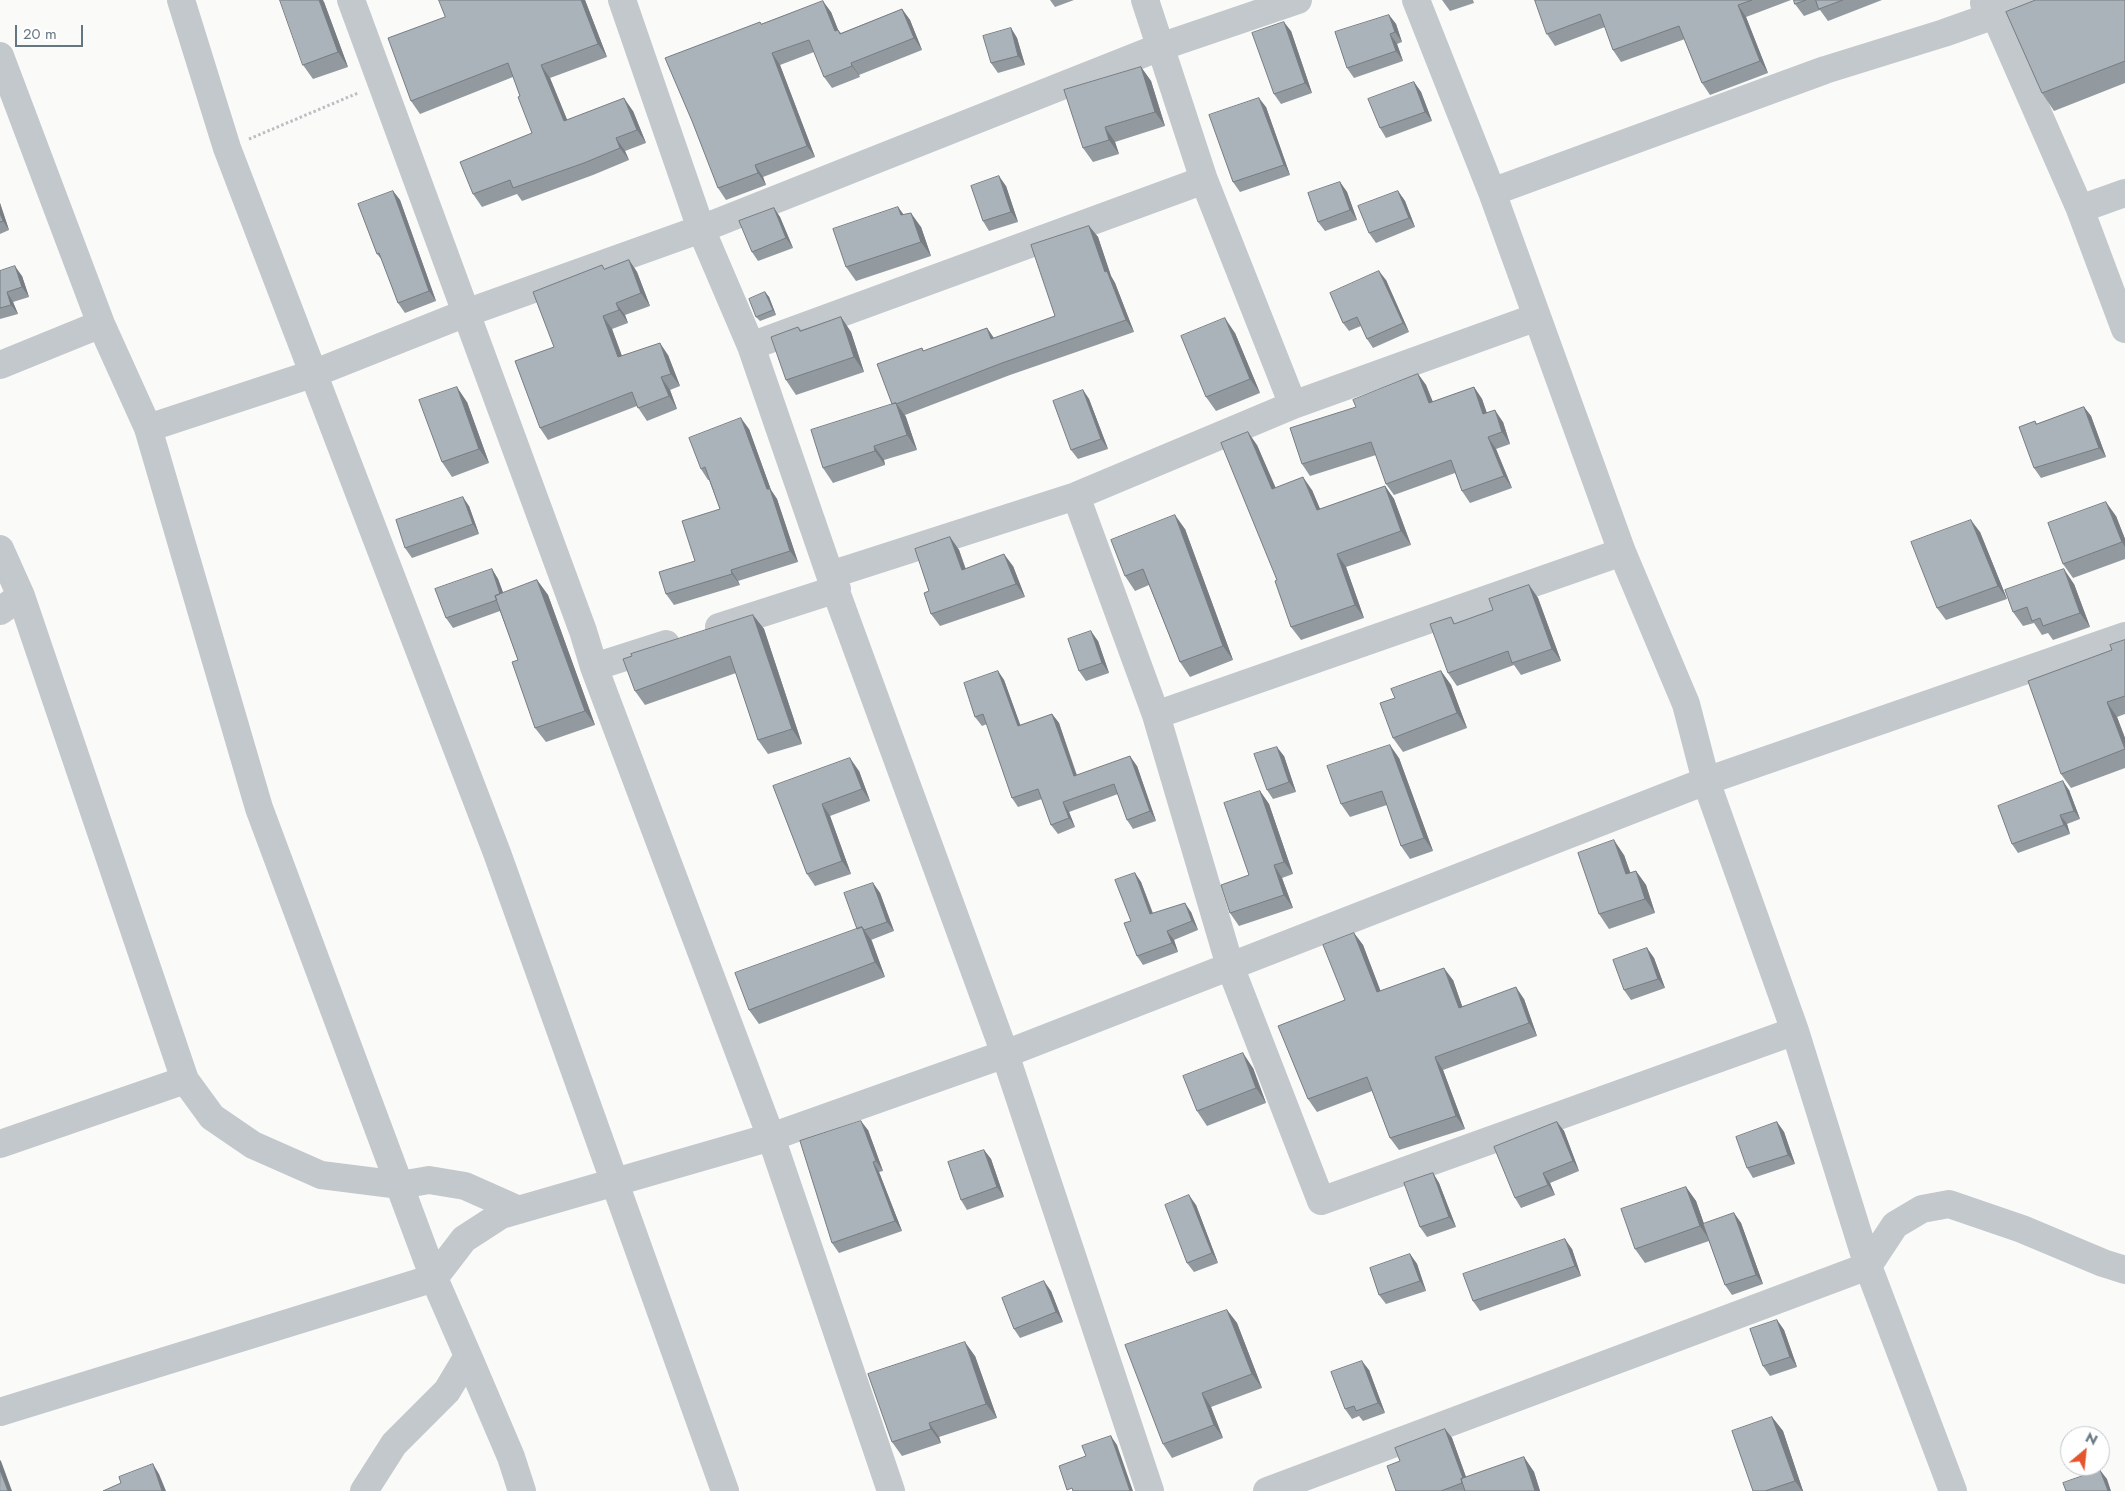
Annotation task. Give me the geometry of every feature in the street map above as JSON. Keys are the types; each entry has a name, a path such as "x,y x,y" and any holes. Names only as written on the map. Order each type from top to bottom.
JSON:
{"street":[{"path":"181,0 227,148 315,373 497,853 725,1491"},
{"path":"351,0 583,631 594,667 771,1138 891,1491"},
{"path":"622,0 701,229 751,346 834,582 1006,1054 1150,1491"},
{"path":"1145,0 1204,180 1293,404"},
{"path":"148,428 315,373 466,312 701,229 1160,47 1298,0"},
{"path":"1416,0 1492,192 1622,552 1686,704 1706,781 1795,1031 1868,1266 1953,1491"},
{"path":"1492,192 1988,8 2037,0"},
{"path":"1988,8 2080,209 2125,328"},
{"path":"0,56 101,324 148,428 260,808 434,1278 511,1457 522,1491"},
{"path":"751,346 1204,180"},
{"path":"2080,209 2125,193"},
{"path":"594,667 692,636 834,582 1076,496 1293,404 1537,317"},
{"path":"0,365 101,324"},
{"path":"1076,496 1156,715 1230,966 1321,1201 1795,1031"},
{"path":"0,549 11,603 185,1080 212,1117 253,1145 321,1175 400,1185 429,1180 465,1186 519,1210"},
{"path":"1156,715 1622,552"},
{"path":"0,1412 434,1278 464,1240 501,1215 771,1138 1006,1054 1706,781 2125,636"},
{"path":"0,1144 185,1080"},
{"path":"1268,1491 1868,1266 1895,1225 1922,1209 1949,1204 2022,1229 2103,1263 2125,1270"},
{"path":"364,1491 394,1444 448,1391 468,1356"}],"path":[{"path":"227,148 382,83"}],"building":[{"path":"280,0 319,0 338,52 303,65"},
{"path":"439,0 581,0 598,44 541,65 564,121 624,98 637,130 616,138 620,148 584,163 513,188 510,180 473,194 460,162 532,133 518,97 520,96 508,63 411,101 388,38 445,17"},
{"path":"1535,0 1752,0 1738,5 1760,61 1702,83 1679,26 1613,50 1600,14 1547,34"},
{"path":"1794,0 1806,0 1795,4"},
{"path":"1816,0 1843,0 1819,9"},
{"path":"2036,0 2125,0 2125,61 2042,93 2006,12"},
{"path":"823,1 835,31 838,30 840,34 902,9 914,38 851,63 852,66 824,77 809,40 772,53 807,146 755,165 758,173 718,188 665,58 760,22 761,24"},
{"path":"1389,15 1395,32 1390,34 1396,51 1347,68 1335,32"},
{"path":"1284,22 1305,83 1274,94 1252,33"},
{"path":"1011,28 1018,56 991,63 983,36"},
{"path":"1141,67 1155,112 1105,127 1109,140 1083,148 1064,90"},
{"path":"1414,82 1425,112 1380,128 1368,99"},
{"path":"1259,98 1284,165 1233,182 1209,115"},
{"path":"999,176 1011,212 983,221 971,186"},
{"path":"1340,182 1350,210 1318,222 1308,193"},
{"path":"393,191 429,291 398,303 358,204"},
{"path":"1398,191 1409,218 1369,233 1358,206"},
{"path":"898,207 901,215 911,213 921,242 846,267 833,229"},
{"path":"774,208 786,238 752,252 739,221"},
{"path":"1089,226 1105,272 1107,271 1126,320 892,404 877,364 922,348 923,351 987,328 991,339 1055,316 1031,245"},
{"path":"629,260 641,293 616,303 619,310 603,316 618,357 660,343 671,374 661,377 669,396 638,408 632,392 540,428 515,361 554,347 533,292 602,265 604,269"},
{"path":"15,266 22,287 7,292 11,305 0,308 0,271"},
{"path":"1379,271 1403,323 1367,339 1357,317 1343,323 1330,293"},
{"path":"765,292 773,310 756,317 749,299"},
{"path":"841,317 854,357 786,380 771,337 798,327 800,331"},
{"path":"1225,318 1250,379 1206,397 1181,336"},
{"path":"1418,374 1429,403 1474,387 1483,414 1495,410 1502,432 1488,437 1504,476 1462,491 1451,460 1386,484 1371,442 1302,464 1290,428 1356,407 1353,400"},
{"path":"457,387 479,449 442,462 419,400"},
{"path":"1083,390 1101,439 1071,450 1053,401"},
{"path":"896,403 907,435 874,446 875,451 823,468 811,430"},
{"path":"2084,407 2099,448 2034,468 2019,427 2035,421 2036,424"},
{"path":"741,418 767,489 770,489 790,551 731,570 732,574 666,594 659,572 695,561 682,521 720,509 705,467 701,469 689,438"},
{"path":"1248,432 1272,489 1303,477 1317,510 1385,486 1401,531 1337,554 1355,605 1291,627 1275,581 1277,580 1221,443"},
{"path":"463,497 473,524 405,548 396,520"},
{"path":"2106,502 2122,542 2063,564 2048,523"},
{"path":"1175,515 1223,646 1180,662 1143,569 1125,576 1111,540"},
{"path":"1971,520 1998,586 1937,608 1911,542"},
{"path":"950,537 962,570 1004,554 1016,584 931,614 924,593 929,591 915,549"},
{"path":"492,569 500,594 495,596 497,600 446,618 435,589"},
{"path":"2064,569 2080,613 2043,626 2040,618 2032,621 2027,607 2013,612 2005,590"},
{"path":"537,580 585,711 535,728 512,662 518,660 495,596"},
{"path":"1529,585 1552,649 1512,663 1508,651 1448,673 1430,624 1451,617 1454,624 1493,610 1489,599"},
{"path":"753,615 792,729 758,740 730,656 635,691 623,659 632,656 631,654"},
{"path":"1091,631 1102,663 1079,671 1068,639"},
{"path":"2125,640 2125,696 2107,702 2125,749 2061,774 2028,681 2112,650 2110,645"},
{"path":"998,671 1018,726 1052,714 1074,776 1130,756 1150,811 1127,820 1114,784 1063,802 1069,818 1051,825 1038,789 1012,798 983,714 975,717 964,683"},
{"path":"1441,671 1457,713 1393,738 1380,703 1395,698 1391,689"},
{"path":"1390,745 1424,838 1401,846 1382,791 1341,804 1327,766"},
{"path":"1277,747 1289,782 1267,790 1254,754"},
{"path":"850,758 862,789 822,804 842,861 807,874 773,786"},
{"path":"2063,781 2074,811 2060,815 2064,825 2012,844 1998,806"},
{"path":"1260,791 1284,862 1274,865 1284,895 1230,913 1221,885 1249,875 1224,803"},
{"path":"1614,840 1626,874 1636,871 1645,899 1599,914 1578,853"},
{"path":"1135,873 1150,914 1185,903 1192,921 1167,931 1172,943 1137,956 1124,923 1131,921 1115,880"},
{"path":"873,883 887,922 864,930 862,927 857,929 844,893"},
{"path":"862,927 875,962 749,1010 735,973"},
{"path":"1354,933 1377,992 1444,968 1459,1008 1516,987 1529,1023 1435,1057 1456,1116 1390,1138 1367,1077 1308,1099 1278,1026 1345,1000 1323,945"},
{"path":"1647,948 1658,979 1624,990 1613,960"},
{"path":"1243,1053 1256,1088 1197,1111 1183,1076"},
{"path":"861,1121 876,1161 873,1162 895,1221 832,1243 800,1141"},
{"path":"1557,1122 1573,1161 1543,1173 1548,1185 1515,1198 1494,1147"},
{"path":"1777,1122 1788,1155 1747,1168 1736,1137"},
{"path":"984,1150 997,1187 961,1200 948,1162"},
{"path":"1433,1173 1449,1217 1420,1227 1404,1183"},
{"path":"1686,1187 1700,1226 1635,1249 1621,1209"},
{"path":"1189,1195 1212,1253 1187,1263 1165,1205"},
{"path":"1734,1213 1756,1275 1725,1285 1703,1224"},
{"path":"1565,1239 1575,1266 1473,1301 1463,1274"},
{"path":"1410,1254 1420,1281 1379,1295 1370,1268"},
{"path":"1044,1281 1056,1312 1014,1329 1002,1298"},
{"path":"1227,1310 1252,1374 1202,1393 1214,1425 1163,1444 1125,1345"},
{"path":"1777,1320 1790,1357 1763,1366 1750,1329"},
{"path":"965,1342 986,1404 929,1423 931,1429 892,1442 868,1374"},
{"path":"1362,1361 1378,1403 1356,1411 1354,1406 1345,1409 1331,1372"},
{"path":"1772,1417 1795,1481 1765,1491 1753,1491 1732,1431"},
{"path":"1445,1429 1463,1478 1461,1479 1462,1483 1441,1491 1396,1491 1387,1466 1400,1461 1395,1448"},
{"path":"1111,1436 1130,1491 1073,1491 1072,1488 1067,1490 1059,1466 1086,1456 1082,1446"},
{"path":"1524,1457 1535,1491 1465,1491 1461,1479"},
{"path":"153,1464 162,1491 103,1491 121,1483 119,1477"},
{"path":"0,1470 8,1491 0,1491"},
{"path":"2083,1476 2102,1476 2108,1491 2066,1491 2063,1483"}]}
